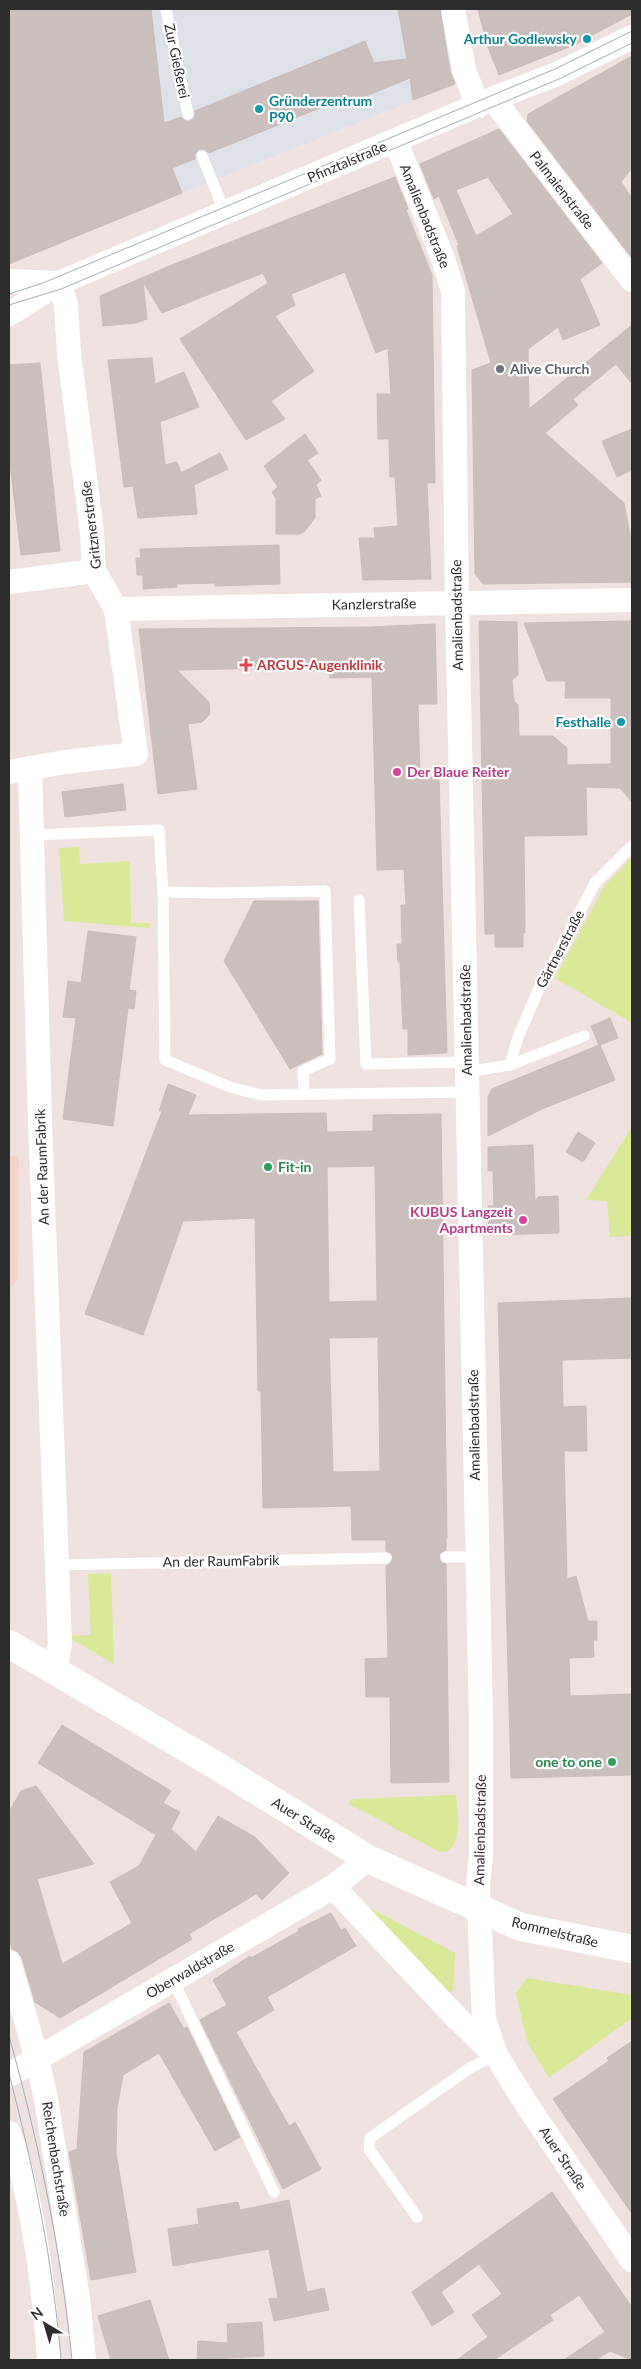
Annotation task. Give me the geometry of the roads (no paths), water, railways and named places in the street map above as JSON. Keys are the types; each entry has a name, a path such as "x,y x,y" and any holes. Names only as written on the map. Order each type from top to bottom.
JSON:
{"main road":[{"name":"Auer Straße","path":"9,1644 212,1763 368,1858 479,1909"},
{"name":"Rommelstraße","path":"479,1909 521,1927 632,1949"}],"street":[{"name":"Palmaienstraße","path":"453,9 464,70 485,103 632,280"},
{"name":"Pfinztalstraße","path":"9,314 59,283 557,74 632,37"},
{"name":"Amalienbadstraße","path":"396,142 454,291 457,602 481,1749 479,1909"},
{"name":"Pfinztalstraße","path":"9,282 59,283"},
{"name":"Gritznerstraße","path":"19,770 136,754 116,609 94,571 92,532 69,354 66,304 59,283"},
{"path":"9,582 94,571"},
{"name":"Kanzlerstraße","path":"116,609 632,600"},
{"name":"An der RaumFabrik","path":"19,770 32,835 40,1122 60,1644 55,1671"},
{"name":"Oberwaldstraße","path":"9,2076 333,1887 368,1858"},
{"name":"Auer Straße","path":"333,1887 456,2017 496,2056 632,2260"},
{"name":"Auer Straße","path":"479,1909 484,2019 496,2056"},
{"name":"Reichenbachstraße","path":"9,1962 37,2059 46,2099 69,2237 84,2360"},
{"path":"9,2133 21,2167 37,2254 49,2360"}],"lane":[{"name":"Zur Gießerei","path":"166,9 188,114"},
{"path":"202,156 225,213"},
{"path":"32,835 159,830 163,892 166,1060 230,1087 262,1095 304,1094 467,1076 510,1066 584,1036"},
{"name":"Gärtnerstraße","path":"510,1066 518,1037 538,991 595,883 632,846"},
{"path":"163,892 325,891 330,1059 303,1071 304,1094"},
{"path":"359,900 366,1064 467,1076"},
{"path":"446,1557 478,1557"},
{"name":"An der RaumFabrik","path":"56,1565 386,1558"},
{"path":"172,1980 274,2192"},
{"path":"417,2217 369,2149 370,2138 470,2068 496,2056"}],"tram line":[{"path":"9,294 43,283 555,69 632,31"},
{"path":"9,305 61,289 559,79 632,43"},
{"path":"9,2036 30,2116 48,2197 62,2278 72,2360"},
{"path":"9,2074 27,2145 48,2252 61,2360"}],"place":[{"name":"Arthur Godlewsky","path":"587,39"},
{"name":"Gründerzentrum P90","path":"259,109"},
{"name":"Alive Church","path":"500,369"},
{"name":"ARGUS-Augenklinik","path":"246,665"},
{"name":"Festhalle","path":"621,722"},
{"name":"Der Blaue Reiter","path":"397,772"},
{"name":"Fit-in","path":"268,1167"},
{"name":"KUBUS Langzeit Apartments","path":"523,1220"},
{"name":"one to one","path":"612,1762"}]}
